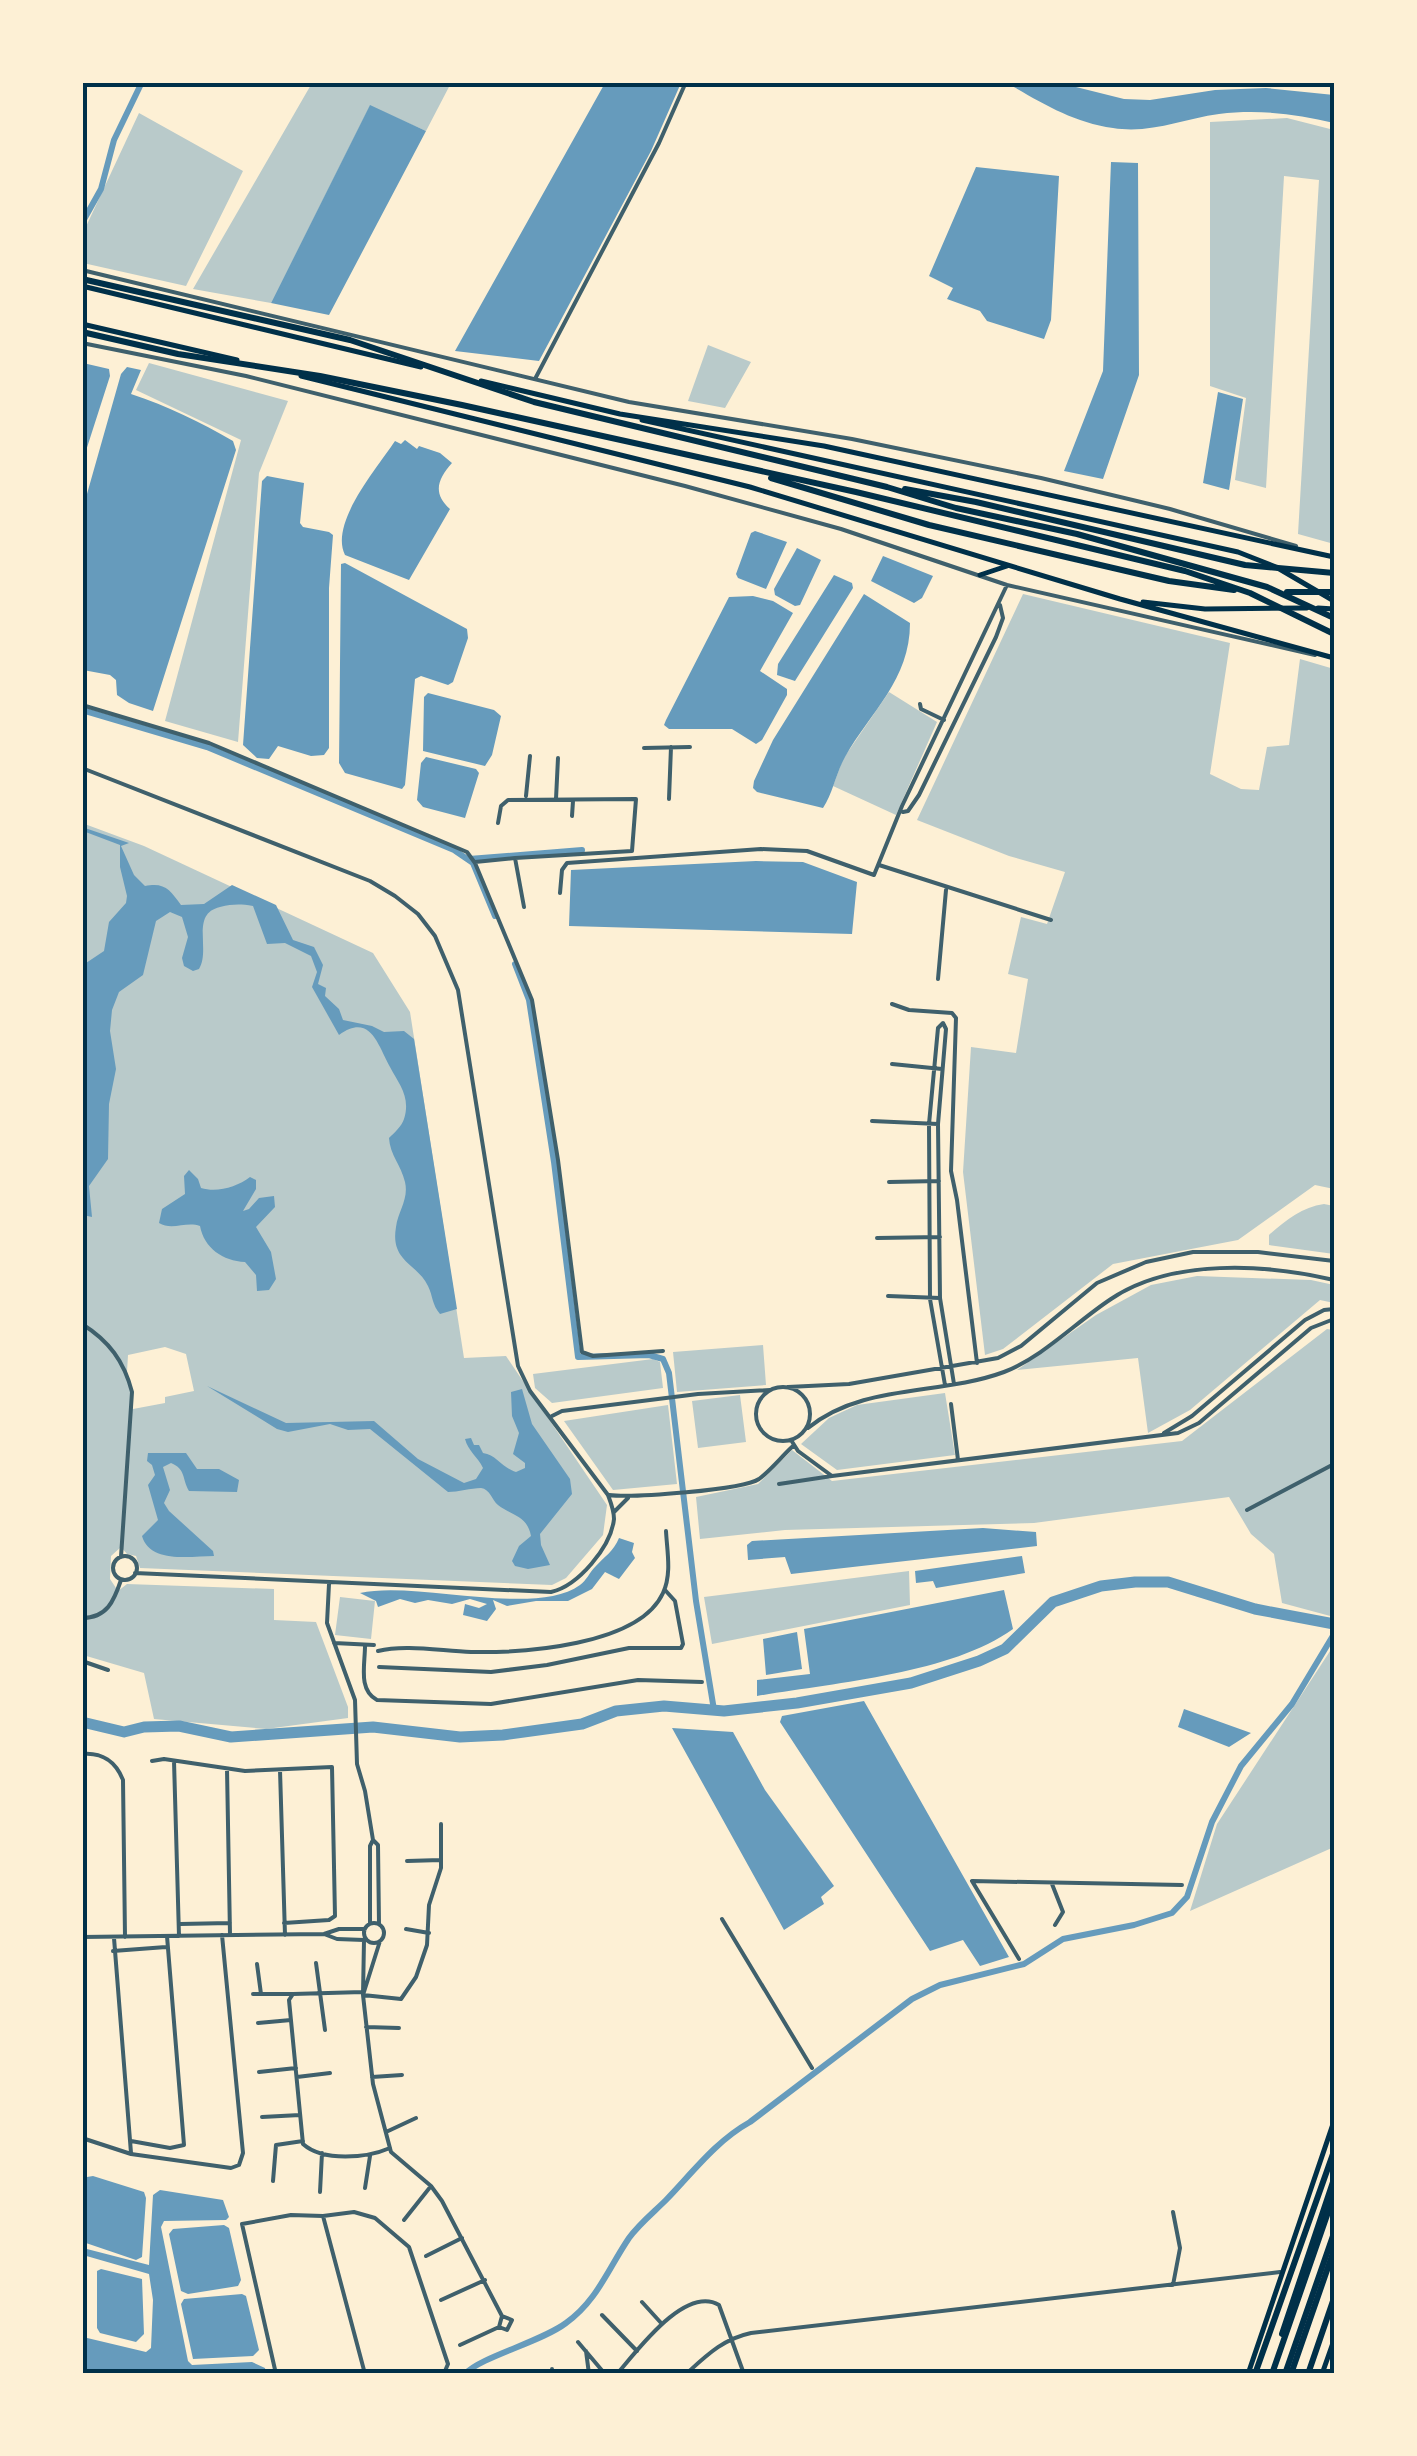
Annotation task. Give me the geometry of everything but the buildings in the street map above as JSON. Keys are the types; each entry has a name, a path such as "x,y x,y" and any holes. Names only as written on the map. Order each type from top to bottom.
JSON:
{"highway":[{"path":"82,283 350,340 534,402 888,488 941,505 1077,534 1249,581 1287,594 1334,618"},
{"path":"82,332 189,356 309,374 462,405 856,492 1186,571 1250,593 1334,634"},
{"path":"741,469 887,514 1169,581 1256,592 1334,592"},
{"path":"888,488 976,502 1245,565 1334,573"},
{"path":"1256,2374 1334,2150"},
{"path":"1271,2374 1334,2179"},
{"path":"1271,2374 1334,2195"},
{"path":"1288,2374 1334,2234"},
{"path":"1288,2374 1334,2250"},
{"path":"1308,2374 1334,2298"}],"main road":[{"path":"82,283 698,434 1238,552 1276,567 1334,605"},
{"path":"82,324 750,486 1120,599 1334,658"},
{"path":"620,414 824,446 1334,556"},
{"path":"980,575 1010,565"},
{"path":"1120,599 1205,609 1334,605"},
{"path":"1248,2374 1334,2121"},
{"path":"1322,2374 1334,2340"}],"street":[{"path":"536,379 659,143 686,82"},
{"path":"82,270 629,402 852,438 1028,476 1170,509 1323,554"},
{"path":"82,343 246,376 684,486 841,529 1007,584 1280,649 1334,658"},
{"path":"903,812 920,795 996,638 1007,584"},
{"path":"560,893 562,870 567,863 762,849 807,851 874,875 994,610 1000,605"},
{"path":"920,704 922,709 944,720"},
{"path":"82,706 185,734 467,852 532,1000 558,1160 582,1352 592,1356 663,1351"},
{"path":"644,748 690,747"},
{"path":"668,799 671,748"},
{"path":"526,798 530,756"},
{"path":"556,800 558,758"},
{"path":"82,768 370,881 418,914 435,936 458,990 518,1366 530,1391 608,1494 614,1512 612,1531 605,1544 572,1583 560,1590 135,1574 121,1579"},
{"path":"474,861 632,850 636,799 526,798 503,802 498,823"},
{"path":"572,816 573,799"},
{"path":"515,858 524,908"},
{"path":"877,864 1050,920"},
{"path":"938,979 946,888"},
{"path":"892,1004 909,1010 952,1013 956,1018 950,1171 958,1200 977,1363"},
{"path":"945,1386 930,1299 929,1124 938,1026 943,1024 946,1027 938,1124 940,1298 954,1384"},
{"path":"892,1064 943,1070"},
{"path":"872,1121 938,1124"},
{"path":"890,1182 939,1181"},
{"path":"877,1238 940,1237"},
{"path":"552,1416 678,1397 848,1384 998,1358 1021,1346 1097,1283 1146,1262 1194,1252 1315,1256 1334,1261"},
{"path":"608,1494 628,1498 756,1481 828,1412 852,1402 1006,1371 1040,1352 1116,1295 1151,1280 1194,1271 1250,1268 1334,1280"},
{"path":"888,1296 940,1298"},
{"path":"1160,1436 1192,1416 1305,1320 1334,1309"},
{"path":"779,1484 1178,1433 1198,1424 1311,1328 1334,1319"},
{"path":"82,1324 112,1349 127,1372 132,1392 121,1557 113,1568 121,1579"},
{"path":"788,1387 808,1402 808,1428"},
{"path":"770,1390 758,1404 757,1423 768,1438 792,1443 832,1476"},
{"path":"951,1404 958,1460"},
{"path":"1248,1510 1334,1464"},
{"path":"614,1512 628,1498"},
{"path":"332,1643 504,1652 584,1640 634,1624 650,1611 665,1590 666,1531"},
{"path":"121,1557 135,1562 135,1574"},
{"path":"82,1618 103,1614 112,1605 121,1579"},
{"path":"82,1937 324,1934 338,1929 364,1929 370,1923 373,1840 366,1791 356,1764 358,1712 327,1622 329,1584"},
{"path":"379,1667 491,1672 629,1648 681,1648 676,1601 665,1590"},
{"path":"373,1647 364,1686 368,1695 377,1700 492,1704 638,1680 702,1682"},
{"path":"82,1660 108,1670"},
{"path":"82,1754 104,1757 118,1767 122,1780 125,1938"},
{"path":"152,1761 164,1758 227,1769 280,1770 325,1765 333,1770 335,1916 329,1920 284,1922"},
{"path":"174,1762 179,1936"},
{"path":"227,1769 230,1934"},
{"path":"280,1770 284,1935"},
{"path":"253,1994 363,1994 402,1999 416,1977 429,1933 429,1904 441,1860 441,1824"},
{"path":"363,1994 384,1934 379,1924 378,1845 373,1840"},
{"path":"407,1862 441,1860"},
{"path":"1019,1960 972,1882 1182,1885"},
{"path":"1052,1884 1063,1912 1055,1925"},
{"path":"722,1918 812,2068"},
{"path":"178,1924 230,1923"},
{"path":"370,1923 379,1924"},
{"path":"364,1929 366,2028 372,2078 390,2148 431,2186 485,2280 502,2316 499,2327"},
{"path":"406,1929 429,1933"},
{"path":"82,2138 131,2154 231,2168 241,2161 222,1934"},
{"path":"324,1934 336,1939 380,1941"},
{"path":"132,2142 170,2148 184,2145 167,1936"},
{"path":"114,1938 131,2154"},
{"path":"113,1950 166,1947"},
{"path":"316,1963 324,2030"},
{"path":"257,1964 260,1994"},
{"path":"293,1994 289,2000 296,2077 303,2141 308,2149 370,2156 390,2148"},
{"path":"258,2023 291,2020"},
{"path":"366,2028 399,2028"},
{"path":"259,2072 296,2068"},
{"path":"296,2077 330,2073"},
{"path":"372,2078 402,2075"},
{"path":"262,2117 300,2114"},
{"path":"386,2132 416,2118"},
{"path":"272,2181 276,2146 303,2141"},
{"path":"320,2192 322,2153"},
{"path":"366,2188 370,2156"},
{"path":"404,2220 431,2186"},
{"path":"276,2374 242,2226 244,2222 292,2215 354,2212 370,2215 410,2247 420,2288 448,2364 447,2370 434,2374"},
{"path":"1173,2212 1180,2248 1173,2284"},
{"path":"322,2216 365,2374"},
{"path":"426,2256 462,2238"},
{"path":"686,2373 733,2337 796,2326 1280,2272"},
{"path":"441,2300 485,2280"},
{"path":"617,2374 662,2324 686,2306 714,2301 718,2302 733,2337 744,2374"},
{"path":"642,2302 662,2324"},
{"path":"602,2315 637,2351"},
{"path":"460,2345 499,2327 507,2330 512,2324 509,2317 502,2316"},
{"path":"578,2342 606,2374"},
{"path":"586,2352 589,2374"}],"shaded area":[{"path":"312,83 451,83 426,131 370,106 271,303 193,289"},
{"path":"139,113 243,171 186,286 83,263 83,233"},
{"path":"1287,118 1334,130 1334,544 1298,534 1319,180 1284,176 1266,488 1235,480 1246,398 1210,386 1210,122"},
{"path":"708,345 751,362 725,408 688,401"},
{"path":"149,363 288,401 259,473 238,742 165,721 241,440 136,390"},
{"path":"1023,594 1230,643 1210,774 1241,789 1259,790 1267,747 1289,745 1300,659 1334,669 1334,1189 1315,1185 1238,1240 1113,1264 1003,1349 985,1355 963,1172 971,1047 1016,1053 1028,979 1008,974 1021,917 1047,924 1065,872 1009,856 917,820"},
{"path":"889,692 937,722 896,815 833,786 843,759"},
{"path":"82,823 144,846 373,953 410,1012 464,1358 506,1356 607,1505 603,1535 566,1578 552,1585 140,1568 136,1556 121,1547 111,1556 110,1579 118,1591 127,1584 274,1589 274,1620 316,1622 348,1707 348,1718 266,1729 154,1719 144,1673 83,1655","holes":["165,1347 186,1354 194,1391 165,1397 165,1403 133,1409 128,1355"]},
{"path":"1324,1204 1334,1206 1334,1254 1269,1245 1269,1235 1288,1219"},
{"path":"1197,1276 1311,1280 1334,1285 1334,1303 1320,1300 1190,1410 1148,1433 1138,1358 1017,1370 1096,1315 1151,1285"},
{"path":"1327,1329 1334,1330 1334,1617 1282,1603 1274,1554 1251,1534 1229,1497 1034,1523 785,1530 700,1539 696,1497 758,1484 792,1450 832,1481 1182,1441"},
{"path":"763,1345 766,1385 677,1392 673,1352"},
{"path":"653,1359 660,1362 663,1388 552,1403 535,1388 533,1374"},
{"path":"945,1393 955,1455 837,1470 801,1444 829,1418 857,1405"},
{"path":"740,1395 746,1442 698,1448 692,1401"},
{"path":"668,1405 677,1484 613,1490 564,1421"},
{"path":"909,1571 910,1605 712,1644 704,1597"},
{"path":"340,1597 375,1601 371,1639 335,1635"},
{"path":"1334,1645 1334,1847 1190,1911 1217,1824"}],"water":[{"path":"605,83 681,83 651,151 539,361 455,351"},
{"path":"1007,83 1060,83 1124,99 1150,100 1215,90 1266,88 1334,95 1334,123 1248,112 1153,128 1113,128 1071,116"},
{"path":"370,105 426,131 329,315 271,303"},
{"path":"1111,162 1138,163 1139,375 1103,479 1064,471 1103,371"},
{"path":"976,167 1059,176 1051,320 1044,339 987,321 980,311 947,299 953,288 929,276"},
{"path":"83,363 109,369 110,376 83,460"},
{"path":"127,367 141,370 131,394 208,427 233,441 236,450 153,711 117,695 116,680 110,675 83,670 83,508 121,374"},
{"path":"1218,392 1243,399 1229,490 1203,483"},
{"path":"405,440 417,449 419,446 440,453 452,463 439,486 450,509 409,580 345,555 342,542 349,512 358,496 395,441 401,444"},
{"path":"267,476 304,483 300,523 333,535 329,588 329,748 324,755 311,756 278,746 269,759 257,758 243,745 262,481"},
{"path":"755,531 787,542 766,589 736,574"},
{"path":"797,548 821,560 800,605 795,606 775,595 774,589"},
{"path":"883,556 933,576 922,598 914,603 871,581"},
{"path":"341,564 467,629 468,638 453,682 448,685 421,676 415,679 402,789 345,773 339,763"},
{"path":"834,575 852,583 853,588 795,681 777,675 778,664"},
{"path":"864,594 910,623 904,662 896,678 845,757 823,808 757,792 754,781 773,740"},
{"path":"753,596 773,601 793,613 760,671 787,689 762,740 756,744 732,729 669,729 664,725 666,720 729,597"},
{"path":"428,693 494,710 501,716 492,755 485,766 423,751 424,697"},
{"path":"426,757 479,773 465,818 423,807 417,800 421,763"},
{"path":"82,827 129,843 121,846 134,875 145,886 166,888 181,905 204,904 232,885 276,905 293,940 314,947 323,965 318,984 326,988 325,996 339,1009 343,1020 384,1032 404,1031 414,1039 457,1309 440,1314 423,1278 397,1248 396,1227 406,1188 389,1138 402,1124 406,1111 400,1085 366,1029 350,1029 339,1035 312,987 317,972 311,956 285,943 267,944 253,906 233,905 211,911 203,924 202,961 199,969 193,971 184,966 182,958 188,937 182,917 170,912 156,921 143,975 119,992 112,1010 110,1031 116,1069 109,1104 108,1159 89,1186 92,1217 83,1215 83,965 104,951 109,922 126,903 127,896 120,845 83,831"},
{"path":"803,862 857,882 852,934 569,926 571,870"},
{"path":"189,1170 201,1188 207,1189 227,1188 250,1177 256,1180 256,1189 243,1211 259,1198 274,1196 275,1207 256,1227 271,1252 276,1279 269,1290 257,1291 256,1275 245,1262 216,1252 200,1226 159,1223 162,1209 185,1194 184,1176"},
{"path":"207,1386 286,1423 374,1421 418,1459 464,1483 476,1479 483,1468 465,1439 471,1438 483,1453 511,1470 525,1468 525,1463 513,1454 519,1433 512,1416 511,1392 522,1389 532,1424 570,1479 572,1494 540,1534 550,1565 528,1569 515,1566 512,1561 519,1546 531,1536 522,1520 498,1505 484,1489 448,1492 370,1429 348,1430 330,1424 288,1432"},
{"path":"148,1453 186,1453 197,1469 219,1469 239,1480 237,1492 189,1491 179,1468 171,1463 163,1467 170,1490 164,1503 214,1556 162,1555 146,1545 142,1536 158,1520 148,1485 155,1475 147,1461"},
{"path":"983,1528 1036,1532 1037,1546 791,1574 785,1557 748,1560 747,1545 752,1541"},
{"path":"619,1538 634,1543 635,1558 619,1579 605,1572 592,1589 568,1601 507,1606 493,1600 496,1609 487,1621 463,1615 465,1604 479,1608 487,1604 470,1599 452,1604 400,1599 378,1607 376,1601 360,1593 412,1591 505,1599 560,1594 582,1583"},
{"path":"1022,1556 1025,1573 936,1588 933,1581 916,1583 915,1571"},
{"path":"1004,1590 1013,1629 957,1657 890,1674 757,1696 757,1680 810,1674 804,1629"},
{"path":"797,1632 802,1669 766,1675 763,1639"},
{"path":"864,1701 1009,1957 980,1966 963,1940 930,1951 780,1722 782,1716"},
{"path":"1184,1709 1251,1733 1229,1747 1178,1727"},
{"path":"672,1728 733,1732 765,1790 834,1886 821,1897 824,1904 784,1930"},
{"path":"93,2176 144,2192 142,2257 136,2260 83,2242 84,2182"},
{"path":"160,2190 223,2200 229,2217 164,2221 161,2227 188,2361 192,2365 252,2362 265,2368 266,2373 83,2373 83,2337 146,2352 151,2348 153,2300 149,2274 83,2255 83,2248 149,2265 153,2195"},
{"path":"224,2225 229,2228 241,2280 238,2286 188,2294 181,2291 169,2234 173,2229"},
{"path":"97,2271 142,2279 144,2334 136,2342 100,2333 97,2328"},
{"path":"246,2296 259,2350 253,2356 193,2359 181,2304 184,2299"}],"waterway":[{"path":"82,223 101,189 114,140 142,82"},
{"path":"82,710 207,747 454,850 473,863 495,916"},
{"path":"469,859 582,850"},
{"path":"515,964 529,1000 578,1357 649,1355 663,1359 669,1373 696,1601 714,1710"},
{"path":"82,1722 124,1732 179,1726 231,1737 373,1727 460,1737 582,1724 616,1711 664,1706 724,1711 797,1703 911,1683 979,1661 1005,1649 1053,1602 1101,1586 1135,1582 1168,1582 1255,1609 1334,1624"},
{"path":"465,2374 555,2330 577,2314 594,2295 633,2233 726,2138 912,1999 940,1985 1024,1964 1063,1939 1172,1913 1187,1897 1212,1822 1241,1766 1292,1704 1334,1634"}]}
